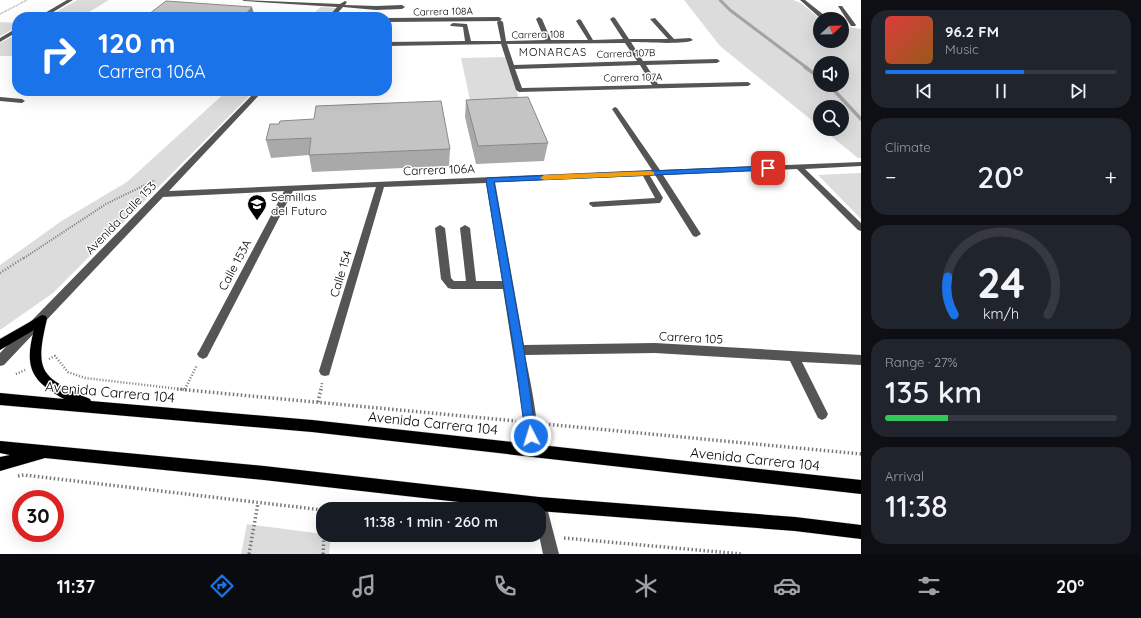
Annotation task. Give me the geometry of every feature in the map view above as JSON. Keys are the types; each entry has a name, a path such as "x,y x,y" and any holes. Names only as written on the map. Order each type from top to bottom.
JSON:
{"main road":[{"path":"0,345 42,318"},
{"path":"42,318 37,336 36,366 39,374 49,385 94,406"},
{"name":"Avenida Carrera 104","path":"0,399 312,426 861,487"},
{"path":"0,447 256,472 521,502"},
{"path":"0,464 48,452"},
{"path":"546,505 795,524 861,532"}],"street":[{"path":"50,12 72,0"},
{"path":"336,12 347,0"},
{"path":"802,0 816,12"},
{"path":"244,1 376,8 402,7"},
{"path":"840,7 853,25"},
{"path":"539,18 549,43"},
{"path":"613,19 656,86"},
{"path":"654,19 673,41"},
{"name":"Carrera 108A","path":"392,20 499,21 504,44"},
{"path":"579,21 592,42"},
{"path":"849,24 861,26"},
{"path":"411,25 466,25 468,44"},
{"path":"0,40 12,33"},
{"name":"Carrera 108","path":"392,44 504,44 690,40"},
{"path":"504,44 511,67"},
{"name":"Carrera 107B","path":"511,67 717,61"},
{"name":"Carrera 107A","path":"511,67 519,90 748,84"},
{"name":"Avenida Calle 153","path":"0,361 255,96"},
{"path":"0,99 22,101"},
{"path":"615,109 658,173 696,234"},
{"name":"Carrera 106A","path":"162,194 861,164"},
{"path":"799,167 861,228"},
{"path":"593,204 657,201 659,198 658,194 645,174"},
{"path":"490,180 519,350 530,422 532,450"},
{"name":"Calle 154","path":"325,370 381,184"},
{"name":"Calle 153A","path":"203,354 290,188"},
{"path":"440,228 446,279 452,285 507,285"},
{"path":"465,228 471,285"},
{"name":"Carrera 105","path":"519,350 655,348 861,360"},
{"path":"794,357 822,414"},
{"path":"546,536 551,554"}],"path":[{"path":"0,14 27,0"},
{"path":"0,273 106,204 157,179"},
{"path":"185,389 203,354"},
{"path":"16,374 55,356 63,369 80,378 99,381 861,454"},
{"path":"318,402 325,370"},
{"path":"12,478 24,475 316,509"},
{"path":"249,554 258,503"},
{"path":"546,536 742,554"},
{"path":"323,554 324,542"}],"shaded area":[{"path":"77,0 109,0 89,12 56,12"},
{"path":"684,0 793,0 801,3 813,13 813,48 849,48 849,27 861,29 861,158 858,158 831,136 849,136 849,100 813,100 813,121 720,46"},
{"path":"321,7 338,8 334,12 315,12"},
{"path":"0,22 12,23 12,30 0,36"},
{"path":"12,37 12,56 0,56 0,43"},
{"path":"505,57 521,104 471,105 461,58"},
{"path":"222,96 249,96 53,293 0,330 0,265 63,220 127,182"},
{"path":"861,173 861,219 818,175"},
{"path":"247,524 316,533 316,542 330,542 329,554 241,554"}],"building":[{"path":"166,1 252,7 248,12 152,12"},
{"path":"528,97 548,143 478,146 466,100"},
{"path":"441,101 450,149 309,155 311,138 266,140 270,124 279,124 280,121 314,119 316,106"}],"waterway":[{"path":"720,0 730,10 807,68"},
{"path":"805,67 813,73"},
{"path":"836,92 861,119"}],"slow traffic":[{"path":"544,178 651,173"}],"place":[{"name":"Semillas del Futuro","path":"257,221"}],"district":[{"name":"MONARCAS","path":"553,52"}],"route":[{"path":"531,436 519,350 490,180 768,168"}]}
